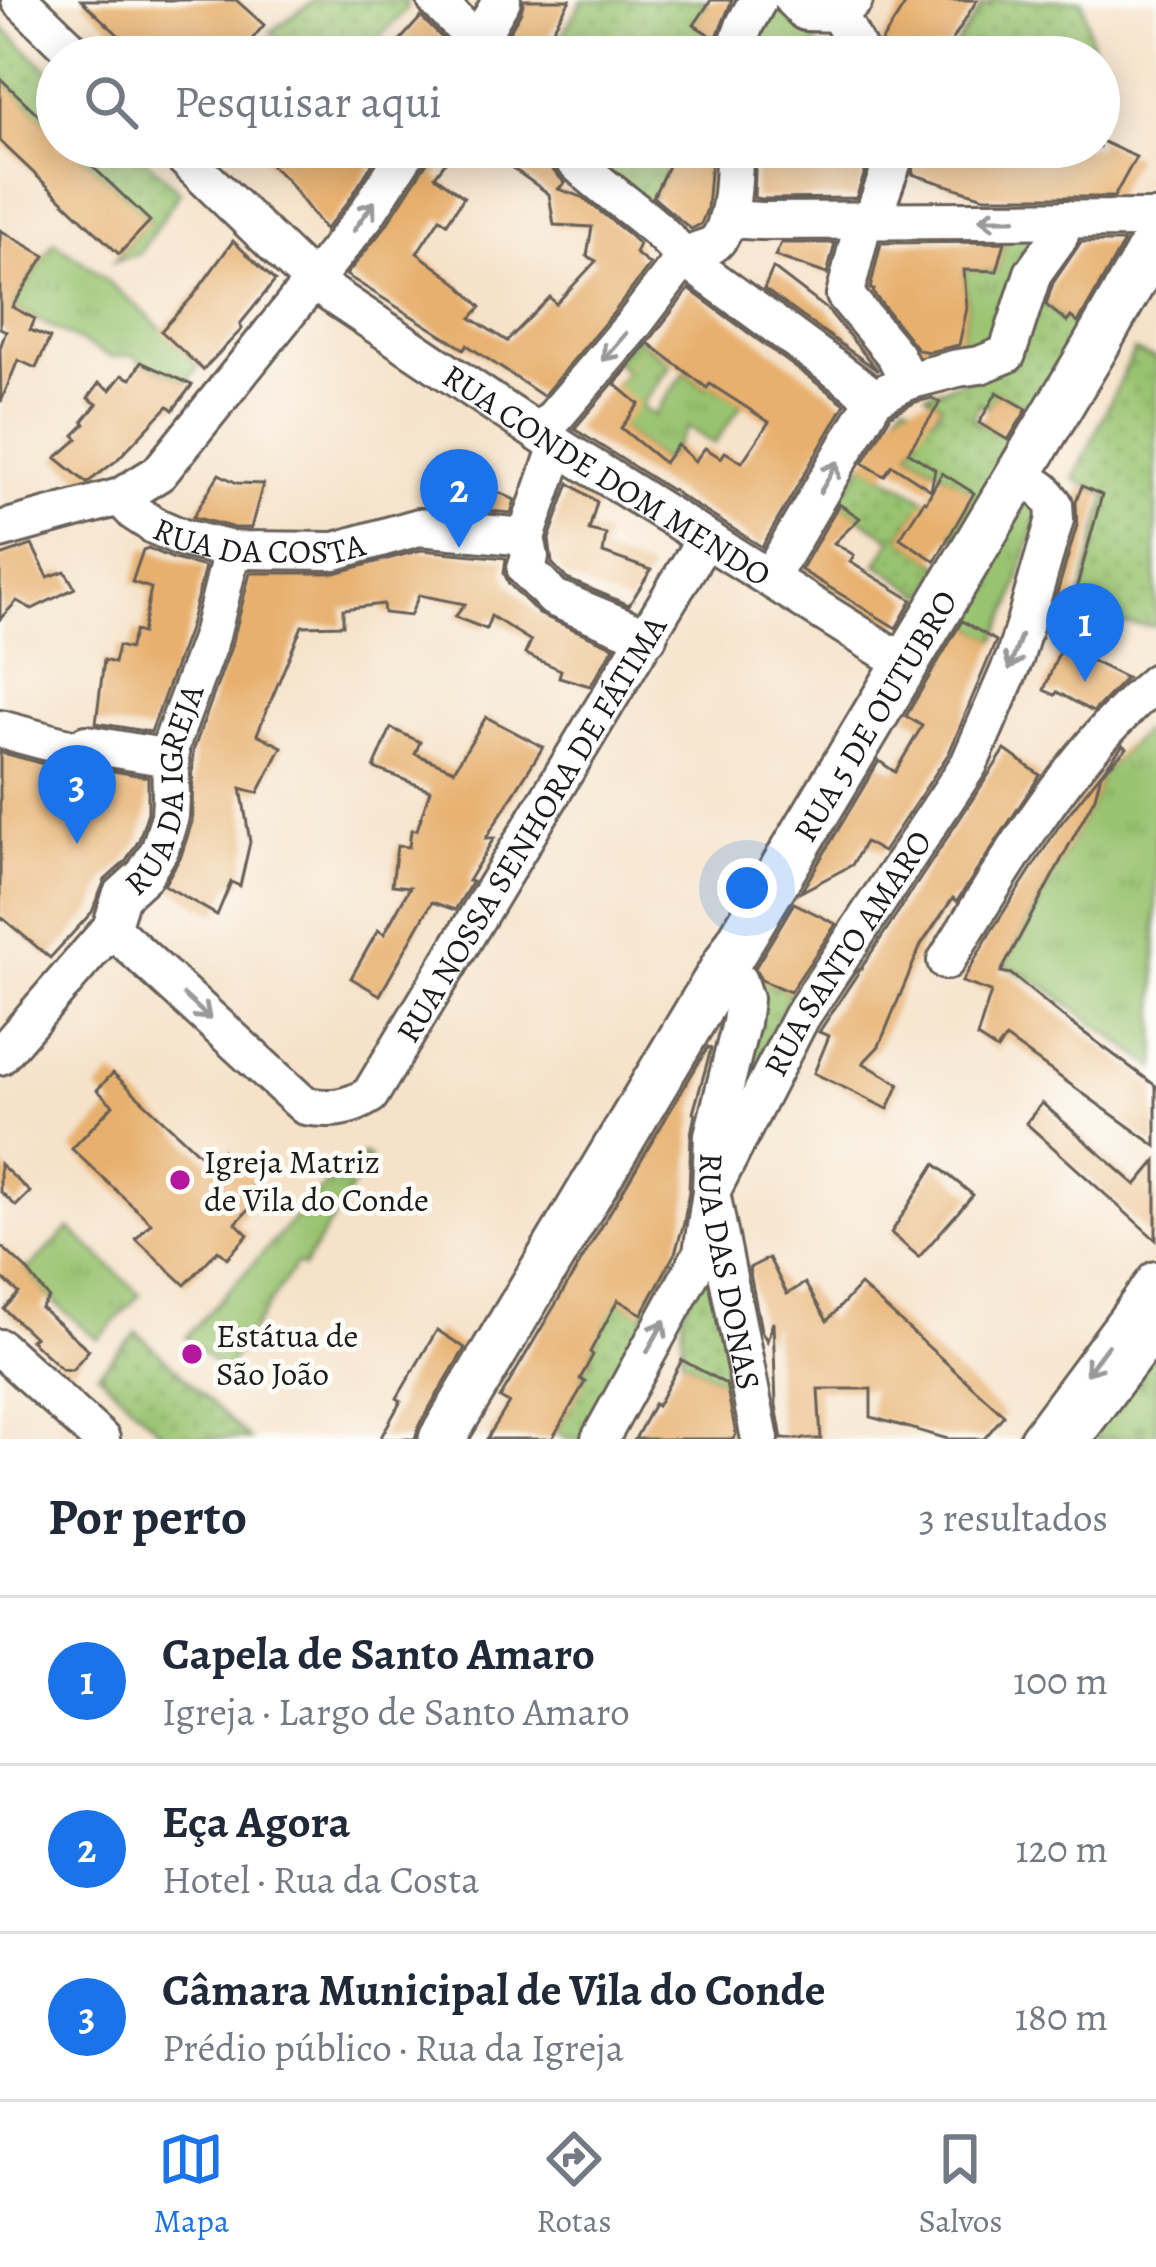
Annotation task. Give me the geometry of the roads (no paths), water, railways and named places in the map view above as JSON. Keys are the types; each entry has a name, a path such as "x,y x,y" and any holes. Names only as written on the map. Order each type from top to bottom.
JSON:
{"main road":[{"name":"RUA 5 DE OUTUBRO","path":"442,1439 1156,240"}],"street":[{"path":"20,0 58,36"},
{"path":"436,0 463,36"},
{"path":"481,36 502,0"},
{"path":"741,36 758,0"},
{"path":"793,0 805,12 846,6 855,36"},
{"name":"RUA CONDE DOM MENDO","path":"195,168 313,282 549,440 906,664"},
{"path":"0,530 120,497 159,472 366,215 396,168"},
{"path":"580,168 670,238 685,258 874,398"},
{"path":"648,638 554,598 526,569 530,557 526,537 549,440 685,258 720,237 728,219 732,168"},
{"path":"889,168 845,295 896,355 908,381"},
{"path":"728,219 1156,219"},
{"path":"770,578 874,398 908,381 1007,354 1033,272 1066,219"},
{"name":"RUA SANTO AMARO","path":"600,1439 702,1253 711,1192 801,1017 969,764 997,702 1015,657 1054,519 1054,503 1020,474"},
{"name":"RUA DA COSTA","path":"120,497 155,526 232,550 335,550 419,527 526,537"},
{"name":"RUA NOSSA SENHORA DE FÁTIMA","path":"111,928 305,1106 351,1107 370,1095 705,538"},
{"name":"RUA DA IGREJA","path":"0,1056 111,928 121,896 144,875 160,849 172,797 169,758 175,730 211,637 232,550"},
{"path":"946,961 959,907 1095,740 1156,682"},
{"path":"0,729 82,751 86,744 169,758"},
{"name":"RUA DAS DONAS","path":"724,969 738,981 744,999 713,1135 711,1192 760,1439"},
{"path":"1038,1439 1156,1280"},
{"path":"1072,1439 1156,1327"},
{"path":"0,1348 101,1439"}],"place":[{"name":"Eça Agora","path":"459,548"},
{"name":"Capela de Santo Amaro","path":"1085,682"},
{"name":"Câmara Municipal de Vila do Conde","path":"77,844"},
{"name":"Igreja Matriz de Vila do Conde","path":"180,1180"},
{"name":"Estátua de São João","path":"192,1354"}]}
